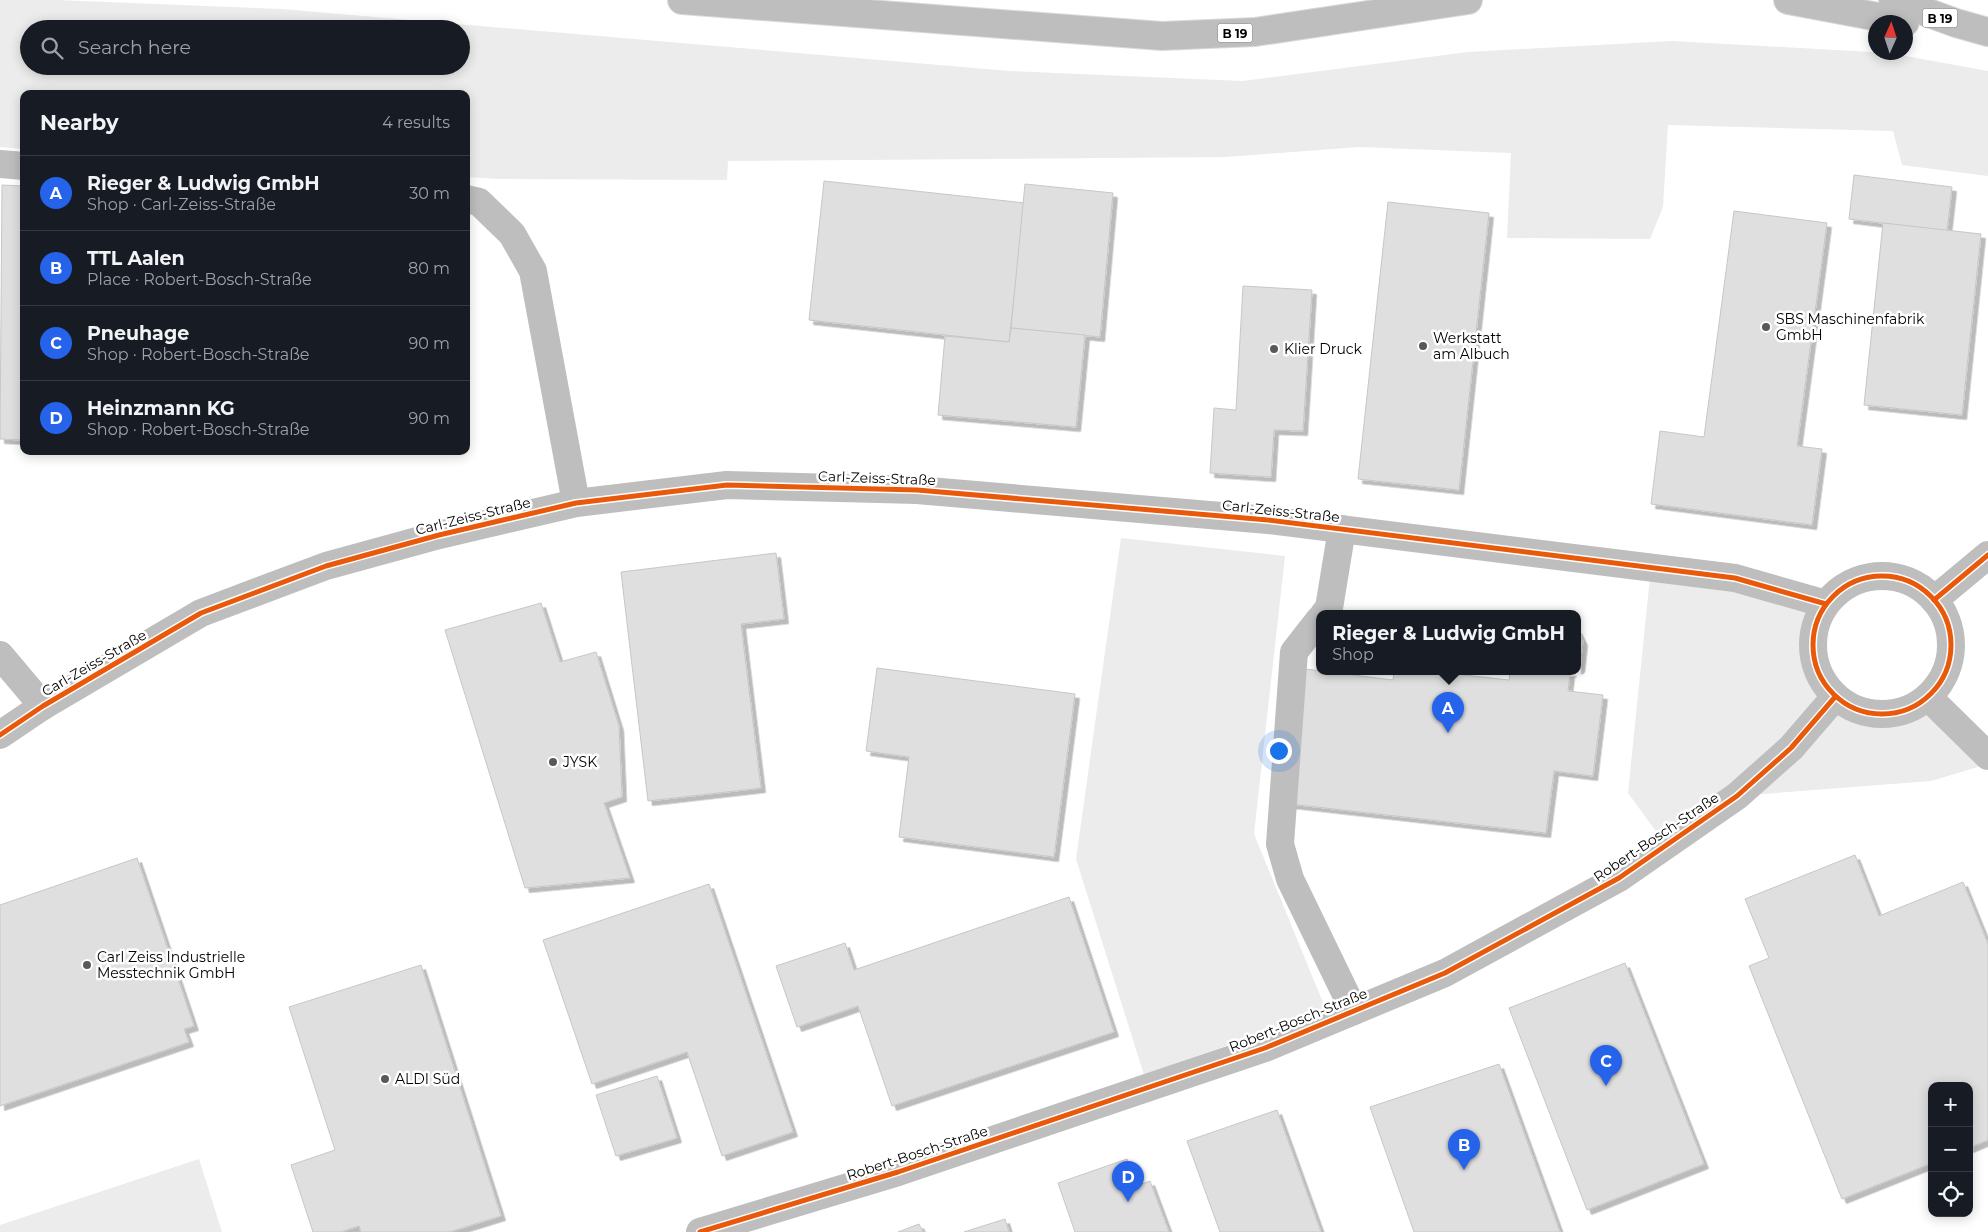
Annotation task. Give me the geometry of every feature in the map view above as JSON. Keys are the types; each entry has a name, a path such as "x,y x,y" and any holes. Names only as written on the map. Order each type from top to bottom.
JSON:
{"main road":[{"name":"B 19","path":"682,0 1000,26 1162,36 1255,32 1468,0"},
{"name":"B 19","path":"1788,0 1868,16"},
{"name":"B 19","path":"1893,0 1988,34"},
{"name":"B 19","path":"1913,24 1988,34"},
{"path":"0,164 20,166"},
{"path":"470,200 479,202 512,234 533,271 576,503"},
{"name":"Carl-Zeiss-Straße","path":"0,735 43,706 210,610 326,566 439,535 576,503 727,485 917,490 1268,520 1735,578 1826,604"},
{"path":"1327,610 1342,529"},
{"path":"1934,600 1988,555"},
{"path":"1879,576 1910,582 1934,600 1947,622 1951,649 1944,676 1928,697 1904,711 1878,715 1853,709 1835,697 1819,676 1812,651 1815,626 1826,604 1847,585 1879,576"},
{"path":"1316,624 1294,652 1280,844 1290,879 1354,1011"},
{"path":"0,655 43,706"},
{"name":"Robert-Bosch-Straße","path":"700,1232 898,1172 1265,1048 1445,973 1619,878 1737,796 1791,748 1835,697"},
{"path":"1928,697 1988,756"}],"shaded area":[{"path":"0,0 57,0 282,9 411,20 20,20 20,75 470,75 470,25 1010,71 1242,81 1468,52 1672,41 1868,52 1868,60 1913,60 1913,57 1988,71 1988,176 1902,165 1893,131 1668,125 1663,207 1650,239 1507,238 1511,153 1359,147 1225,157 728,161 727,180 498,179 470,177 470,90 20,90 20,149 0,147"},
{"path":"1121,538 1285,556 1254,834 1326,1010 1144,1075 1076,859"},
{"path":"1651,567 1826,604 1816,627 1812,651 1815,667 1822,681 1831,692 1843,702 1857,709 1871,713 1887,714 1905,711 1928,697 1988,764 1931,781 1737,796 1666,845 1628,793"},
{"path":"199,1159 222,1232 0,1232 0,1225"}],"building":[{"path":"1854,175 1952,187 1947,231 1849,219"},
{"path":"824,181 1025,203 1009,342 809,320"},
{"path":"1025,184 1113,193 1100,337 1011,328"},
{"path":"2,185 20,186 20,440 0,439"},
{"name":"Werkstatt am Albuch","path":"1388,202 1489,213 1459,490 1358,479"},
{"name":"SBS Maschinenfabrik GmbH","path":"1734,211 1827,223 1797,446 1822,449 1812,525 1651,504 1660,431 1704,437"},
{"path":"1883,223 1981,234 1962,415 1864,405"},
{"name":"Klier Druck","path":"1243,286 1312,290 1303,431 1274,430 1271,477 1210,473 1214,408 1236,410"},
{"path":"1011,328 1085,335 1076,427 938,415 945,336 1009,342"},
{"path":"776,553 784,619 741,624 761,788 648,801 621,572"},
{"name":"JYSK","path":"541,603 560,662 596,652 619,726 622,797 604,803 630,878 525,888 445,630"},
{"path":"1581,637 1583,641 1581,659"},
{"path":"877,668 1075,694 1054,857 899,837 909,757 866,751"},
{"path":"1305,669 1316,670 1316,675 1353,675 1393,680 1394,675 1464,675 1509,680 1510,675 1570,675 1568,691 1603,695 1593,776 1554,771 1546,833 1290,804"},
{"path":"1855,855 1879,916 1963,882 1988,944 1988,1140 1973,1146 1973,1082 1928,1082 1928,1165 1842,1199 1749,966 1769,958 1745,899"},
{"name":"Carl Zeiss Industrielle Messtechnik GmbH","path":"137,858 194,1026 184,1029 189,1042 0,1106 0,905"},
{"path":"709,884 793,1132 722,1156 687,1052 592,1084 543,940"},
{"path":"1069,897 1114,1032 892,1106 858,1006 797,1027 776,966 845,943 854,970"},
{"path":"1625,963 1704,1164 1587,1210 1509,1008"},
{"name":"ALDI Süd","path":"421,965 501,1216 449,1232 361,1232 359,1226 340,1232 313,1232 291,1165 335,1150 289,1007"},
{"path":"1499,1064 1560,1232 1414,1232 1370,1107"},
{"path":"657,1076 677,1138 616,1156 596,1095"},
{"path":"1277,1110 1321,1232 1220,1232 1187,1141"},
{"path":"1127,1159 1137,1186 1150,1181 1169,1232 1075,1232 1058,1183"},
{"path":"1005,1219 1009,1232 964,1232"},
{"path":"919,1224 923,1232 898,1232"}],"cycle path":[{"path":"0,735 43,706 201,613 326,566 439,535 576,503 727,485 917,490 1268,520 1735,578 1826,604"},
{"path":"1934,600 1988,555"},
{"path":"1882,576 1908,582 1931,596 1945,619 1951,645 1945,671 1931,694 1908,708 1882,714 1856,708 1833,694 1819,671 1813,645 1819,619 1833,596 1856,582 1882,576"},
{"path":"700,1232 898,1172 1265,1048 1445,973 1619,878 1737,796 1791,748 1835,697"}],"place":[{"name":"SBS Maschinenfabrik GmbH","path":"1766,327"},
{"name":"Werkstatt am Albuch","path":"1423,346"},
{"name":"Klier Druck","path":"1274,349"},
{"name":"Rieger & Ludwig GmbH","path":"1448,733"},
{"name":"JYSK","path":"553,762"},
{"name":"Carl Zeiss Industrielle Messtechnik GmbH","path":"87,965"},
{"name":"ALDI Süd","path":"385,1079"},
{"name":"Pneuhage","path":"1606,1086"},
{"name":"TTL Aalen","path":"1464,1170"},
{"name":"Heinzmann KG","path":"1128,1202"}]}
